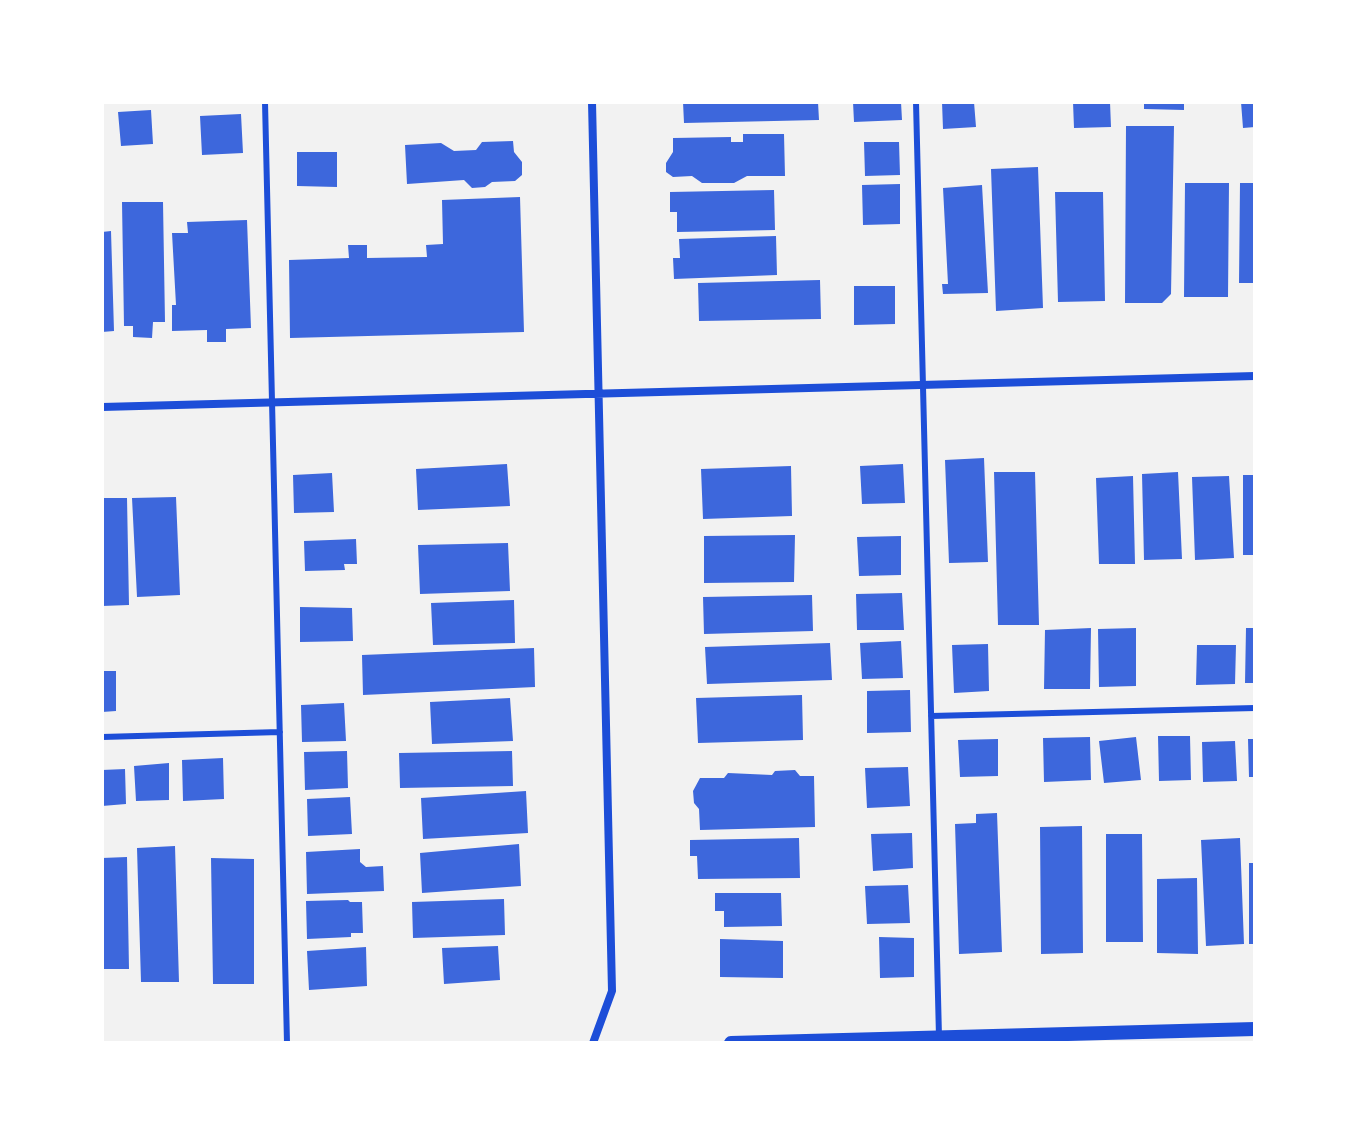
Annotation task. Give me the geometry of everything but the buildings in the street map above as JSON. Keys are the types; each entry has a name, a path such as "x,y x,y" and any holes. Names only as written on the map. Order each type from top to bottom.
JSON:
{"street":[{"path":"592,102 612,991 593,1043"},
{"path":"102,407 1255,376"},
{"path":"731,1043 1255,1029"}],"lane":[{"path":"265,102 287,1043"},
{"path":"916,102 939,1037"},
{"path":"931,716 1255,708"},
{"path":"102,737 280,732"}]}
